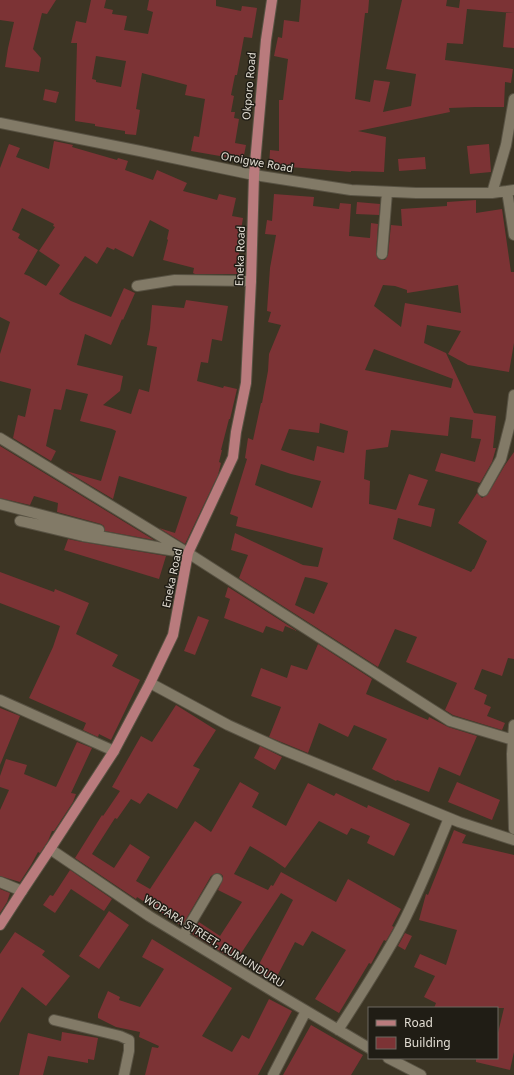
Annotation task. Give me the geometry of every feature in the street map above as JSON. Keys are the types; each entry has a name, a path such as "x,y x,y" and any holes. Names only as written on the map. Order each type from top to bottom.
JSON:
{"main road":[{"name":"Okporo Road","path":"254,175 266,40 272,0"},
{"name":"Eneka Road","path":"0,925 114,751 150,683 173,635 188,553 233,458 236,432 246,383 254,175"}],"street":[{"path":"492,193 506,144 514,99"},
{"name":"Oroigwe Road","path":"0,123 140,150 254,175 351,190 416,193 492,193 510,190"},
{"path":"510,190 514,235"},
{"path":"382,254 387,192"},
{"path":"137,286 176,280 251,281"},
{"path":"483,491 501,459 511,420 514,395"},
{"path":"0,438 188,553 450,721 513,740"},
{"path":"0,504 188,553"},
{"path":"20,521 36,524 188,553 83,536 20,521"},
{"path":"150,683 228,725 275,746 449,818 514,840"},
{"path":"0,700 114,751"},
{"path":"514,725 512,754 514,829"},
{"path":"338,1030 401,926 423,881 449,818"},
{"name":"WOPARA STREET, RUMUNDURU","path":"50,849 149,916 368,1047"},
{"path":"183,936 217,879"},
{"path":"0,882 22,891"},
{"path":"272,1075 306,1011"},
{"path":"54,1020 120,1036 129,1040 129,1051 124,1075"},
{"path":"390,1059 420,1075"}],"building":[{"path":"0,0 56,0 47,14 42,13 33,49 41,58 39,72 5,67 14,22 0,20"},
{"path":"91,0 106,0 104,8 113,10 112,14 127,16 124,30 148,34 153,12 147,10 149,0 216,0 216,6 241,11 242,6 257,8 252,38 244,37 237,75 235,75 231,95 234,96 231,112 235,112 234,118 239,119 235,143 246,145 243,160 191,151 194,136 199,137 205,99 185,95 187,85 142,73 136,109 140,110 136,135 125,134 125,131 95,126 95,124 75,121 77,43 71,43 76,21 86,23","holes":["96,56 126,61 121,87 96,82 96,80 92,79"]},
{"path":"301,0 369,0 368,13 365,13 355,99 370,102 374,80 390,82 383,112 411,106 416,74 386,69 402,0 447,0 446,6 459,8 460,0 514,0 514,13 467,9 463,44 447,43 445,60 513,69 511,83 505,82 504,107 449,108 450,112 358,131 386,137 384,172 351,172 290,167 289,169 269,167 270,150 279,151 279,100 283,100 288,59 274,56 278,37 282,38 284,20 299,22"},
{"path":"506,13 514,13 514,48 503,47"},
{"path":"45,89 59,92 56,103 43,100"},
{"path":"54,141 73,145 72,147 117,160 118,158 128,161 125,170 153,180 157,170 187,183 183,191 217,200 219,194 236,198 232,216 243,218 240,236 238,274 195,274 193,273 194,268 163,260 169,230 150,220 133,257 115,248 114,250 107,247 97,264 85,256 59,294 71,301 111,317 124,288 135,293 111,345 85,334 77,365 123,376 120,391 103,405 131,414 139,389 149,392 157,347 147,345 152,305 184,308 186,300 228,306 222,341 212,339 208,363 201,362 197,381 223,388 224,386 237,389 221,450 219,462 221,463 218,475 185,544 159,528 175,533 187,497 119,476 113,499 66,471 101,481 116,431 80,421 88,394 66,389 61,410 54,409 46,446 56,451 51,461 13,438 18,415 25,417 31,389 0,381 0,354 10,322 0,317 0,168 9,144 20,148 16,157 49,169","holes":["22,208 54,224 53,226 55,227 39,251 60,265 46,286 24,274 38,250 18,238 20,234 12,230"]},
{"path":"489,144 491,172 470,174 467,146"},
{"path":"425,157 426,169 399,171 398,159"},
{"path":"274,194 314,197 313,206 339,209 340,203 351,204 349,236 370,238 371,223 378,224 376,254 378,259 385,260 388,255 391,225 402,226 401,209 447,206 447,202 476,200 476,213 502,209 511,272 514,272 514,343 509,372 468,365 448,354 461,331 427,325 424,343 446,353 474,413 496,416 493,448 496,448 492,462 480,483 435,471 441,453 475,462 481,439 471,438 473,420 450,417 448,436 391,430 388,447 366,450 364,479 370,481 369,504 396,510 409,474 428,480 418,505 435,509 431,527 398,518 393,539 471,572 474,569 487,541 458,523 477,493 482,498 488,494 514,452 514,659 508,658 502,676 482,669 474,689 487,695 484,704 491,707 487,716 505,723 502,730 453,715 445,710 457,683 406,662 417,637 395,629 378,667 239,578 248,555 231,550 235,533 303,565 318,567 323,548 236,526 238,517 230,514 247,459 245,458 248,438 253,440 268,371 269,354 281,325 268,322 271,312 267,311 270,268 276,235 265,234 267,220 272,221","holes":["383,285 395,286 407,290 407,293 458,285 461,313 405,303 401,327 374,306","374,349 453,379 451,388 365,370","320,423 348,431 344,453 317,446 314,461 281,450 289,429 319,433","261,464 291,474 321,481 312,508 255,485","305,577 328,583 314,614 295,605"]},
{"path":"357,202 380,204 379,215 356,214"},
{"path":"0,446 154,540 105,531 104,526 101,524 57,512 58,503 34,496 30,505 0,498"},
{"path":"68,539 166,556 159,579 64,550"},
{"path":"0,572 54,592 55,589 89,603 76,634 118,655 112,666 140,680 111,740 99,734 98,737 83,730 86,723 29,698 53,647 60,626 0,603"},
{"path":"228,587 297,631 285,626 283,632 266,626 263,633 224,618 230,599 225,597"},
{"path":"198,616 209,620 195,655 184,651"},
{"path":"318,644 372,679 366,694 428,720 429,717 448,727 477,736 460,776 439,767 429,792 397,780 396,781 372,769 387,739 354,725 348,737 319,723 308,753 269,737 281,707 251,696 261,668 287,678 291,665 307,670"},
{"path":"176,705 216,730 193,766 200,769 177,809 148,793 140,804 131,799 117,819 115,818 92,854 114,868 130,844 150,857 136,881 150,889 195,821 211,832 240,782 259,793 252,807 286,826 308,783 334,796 336,793 367,808 368,805 410,824 394,856 367,843 370,836 351,828 347,835 319,821 285,868 250,846 234,874 268,890 271,885 273,886 281,872 336,902 348,879 401,909 392,926 394,927 386,941 384,940 371,964 369,963 339,1013 315,999 346,950 312,931 303,946 295,942 274,982 255,972 293,900 281,893 236,961 192,934 199,922 220,936 242,902 218,890 223,879 221,874 217,873 211,876 182,926 137,897 136,899 75,858 102,815 103,816 120,791 112,787 141,736 152,742"},
{"path":"0,708 20,716 0,765"},
{"path":"77,742 92,748 71,793 76,794 73,802 54,831 52,831 48,841 40,853 38,852 20,882 0,876 0,810 9,790 0,787 0,776 6,759 27,765 24,774 56,787"},
{"path":"260,746 282,757 275,770 254,758"},
{"path":"457,782 500,800 492,820 448,802"},
{"path":"454,830 466,835 462,843 514,855 514,1052 510,1070 476,1062 476,1059 498,1059 498,1033 504,1008 434,1007 436,1003 424,997 435,976 414,967 420,954 446,965 457,930 419,920 426,894 428,895"},
{"path":"70,870 112,899 104,911 71,889 55,913 43,905 50,895 53,896"},
{"path":"0,889 10,893 7,902 0,913"},
{"path":"109,911 129,925 99,969 79,956"},
{"path":"15,932 45,951 42,955 70,976 46,1006 22,987 0,1023 0,954"},
{"path":"405,933 412,936 405,950 398,946"},
{"path":"152,939 232,988 202,1036 232,1052 242,1035 249,1039 269,999 292,1011 258,1075 145,1075 152,1047 158,1048 159,1046 139,1037 140,1032 116,1027 98,1018 98,1014 108,991 120,997 119,1000 140,1007 164,969 142,957"},
{"path":"311,1025 363,1055 351,1075 283,1075"},
{"path":"62,1032 98,1038 94,1060 88,1059 88,1063 48,1056 43,1075 19,1075 28,1033 61,1041"}]}
